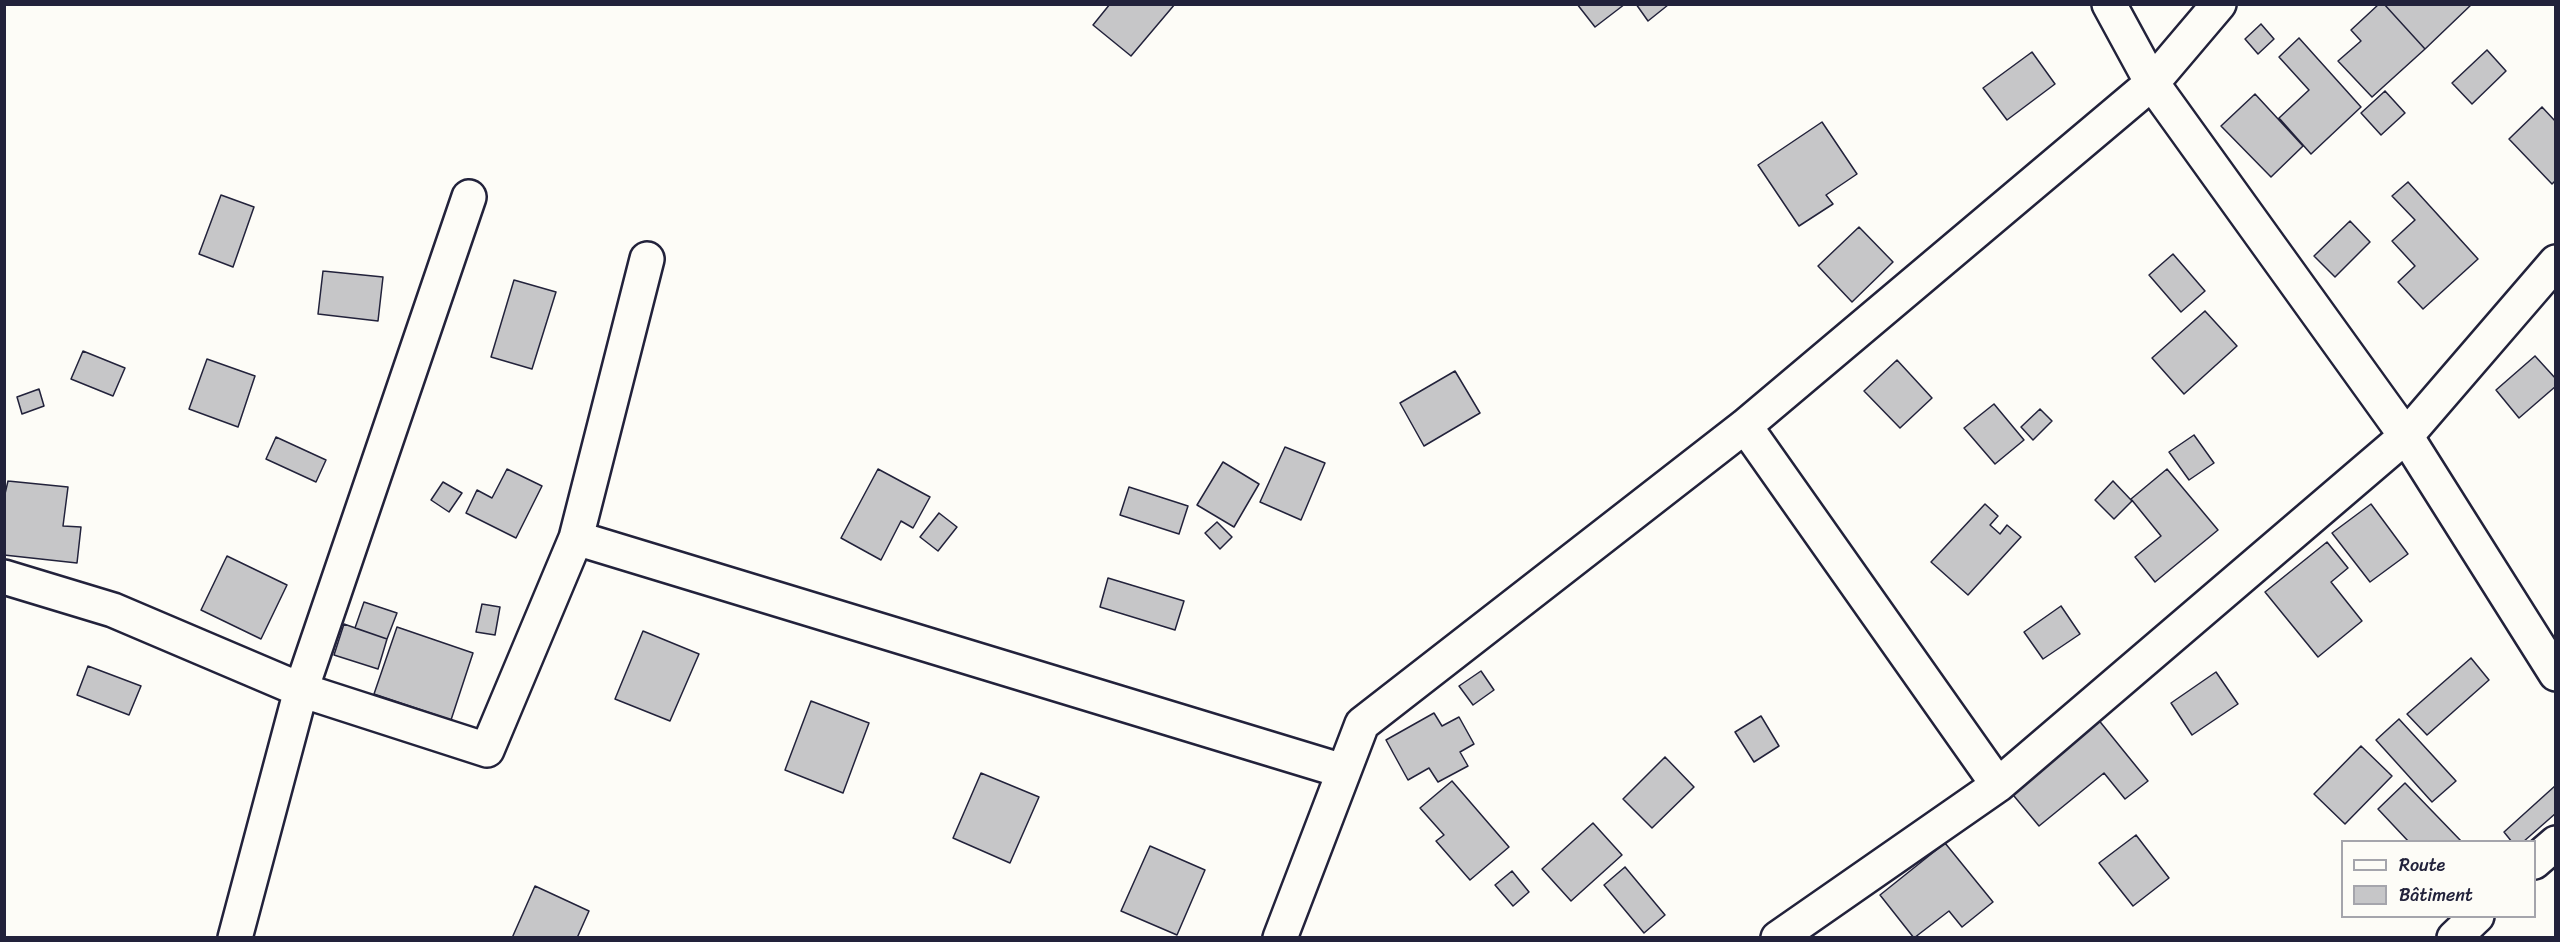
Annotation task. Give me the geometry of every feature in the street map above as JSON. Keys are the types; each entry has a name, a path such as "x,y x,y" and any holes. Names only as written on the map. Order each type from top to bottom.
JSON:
{"street":[{"path":"2109,4 2152,83 2406,436 2556,674"},
{"path":"1280,938 1362,724 1745,426 2152,83 2219,4"},
{"path":"235,938 301,690 469,197"},
{"path":"4,577 113,610 301,690 487,750 576,538 647,259"},
{"path":"1778,938 1998,785 2406,436 2556,262"},
{"path":"1745,426 1998,785"},
{"path":"576,538 1343,771"},
{"path":"2536,861 2556,843"},
{"path":"2454,938 2475,918"}],"building":[{"path":"1110,4 1175,4 1131,56 1093,25"},
{"path":"1577,4 1625,4 1595,27"},
{"path":"1636,4 1667,4 1668,5 1648,21"},
{"path":"2379,4 2384,4 2425,49 2372,97 2338,61 2361,41 2351,30"},
{"path":"2384,4 2472,4 2425,49"},
{"path":"2261,24 2274,39 2258,54 2245,39"},
{"path":"2299,38 2361,107 2311,154 2279,118 2309,90 2279,57"},
{"path":"2487,50 2506,71 2472,104 2452,83"},
{"path":"2032,52 2055,84 2007,120 1983,88"},
{"path":"2385,91 2405,113 2381,135 2361,113"},
{"path":"2255,94 2303,146 2271,177 2221,126"},
{"path":"2542,107 2556,122 2556,180 2552,184 2509,139"},
{"path":"1822,122 1857,174 1826,195 1833,204 1799,226 1758,165"},
{"path":"2408,182 2478,259 2423,309 2398,282 2415,266 2392,241 2415,220 2392,196"},
{"path":"221,195 254,207 233,267 199,254"},
{"path":"2350,221 2370,242 2335,277 2314,256"},
{"path":"1859,227 1893,262 1852,302 1818,266"},
{"path":"2173,254 2205,291 2181,312 2149,275"},
{"path":"323,271 383,277 378,321 318,314"},
{"path":"514,280 556,292 532,369 491,357"},
{"path":"2205,311 2237,346 2184,394 2152,358"},
{"path":"83,351 125,368 113,396 71,379"},
{"path":"2535,356 2556,379 2556,386 2519,418 2496,390"},
{"path":"207,359 255,376 238,427 189,409"},
{"path":"1897,360 1932,398 1900,428 1864,391"},
{"path":"1455,371 1480,413 1424,446 1400,403"},
{"path":"39,389 44,406 22,414 17,397"},
{"path":"1994,404 2024,440 1995,464 1964,428"},
{"path":"2040,409 2052,421 2033,440 2021,427"},
{"path":"2194,435 2214,463 2189,480 2169,452"},
{"path":"276,437 326,460 316,482 266,459"},
{"path":"1285,447 1325,463 1301,520 1260,502"},
{"path":"1223,462 1259,484 1234,527 1197,505"},
{"path":"507,469 542,486 516,538 466,513 477,490 492,498"},
{"path":"878,469 930,497 913,528 901,521 881,560 841,538"},
{"path":"2167,469 2218,530 2155,582 2135,557 2161,536 2131,499"},
{"path":"8,481 68,487 63,526 81,527 77,563 4,555 4,498"},
{"path":"2113,481 2132,501 2114,519 2095,500"},
{"path":"443,482 462,493 449,512 431,500"},
{"path":"1129,487 1188,506 1179,534 1120,515"},
{"path":"1985,504 1998,516 1990,525 2000,534 2007,525 2021,537 1968,595 1931,562"},
{"path":"2371,504 2408,554 2370,582 2332,533"},
{"path":"939,513 957,527 938,551 920,537"},
{"path":"1217,522 1232,537 1220,549 1205,533"},
{"path":"2327,542 2348,568 2331,582 2362,621 2318,657 2265,592"},
{"path":"227,556 287,585 261,639 201,610"},
{"path":"1108,578 1184,601 1175,630 1100,607"},
{"path":"364,602 397,613 387,639 355,628"},
{"path":"482,604 500,607 495,635 476,632"},
{"path":"2061,606 2080,634 2043,659 2024,632"},
{"path":"344,624 387,639 378,669 334,655"},
{"path":"397,627 473,653 451,720 374,694"},
{"path":"643,631 699,654 670,721 615,699"},
{"path":"2471,658 2489,680 2427,735 2407,714"},
{"path":"88,666 141,686 129,715 77,695"},
{"path":"1481,671 1494,690 1473,705 1459,686"},
{"path":"2216,672 2238,704 2192,735 2171,703"},
{"path":"811,701 869,723 843,793 785,770"},
{"path":"1434,713 1442,726 1459,717 1474,744 1460,752 1468,766 1438,782 1429,768 1408,780 1386,740"},
{"path":"1761,716 1779,746 1754,762 1735,732"},
{"path":"2097,718 2148,781 2125,799 2104,773 2039,826 2009,790"},
{"path":"2399,719 2456,781 2432,802 2376,740"},
{"path":"2361,746 2392,776 2345,824 2314,794"},
{"path":"1665,757 1694,787 1652,828 1623,799"},
{"path":"981,773 1039,797 1010,863 953,838"},
{"path":"1452,781 1509,847 1470,880 1436,841 1444,835 1420,808"},
{"path":"2405,783 2460,840 2407,840 2378,809"},
{"path":"2556,785 2556,813 2525,840 2510,840 2504,832"},
{"path":"1593,823 1622,855 1571,901 1542,869"},
{"path":"2136,835 2169,878 2133,906 2099,863"},
{"path":"1945,843 1993,902 1962,927 1949,911 1914,938 1880,895"},
{"path":"1150,846 1205,870 1177,935 1121,911"},
{"path":"1625,867 1665,915 1644,933 1604,885"},
{"path":"1512,871 1529,892 1513,906 1495,885"},
{"path":"535,886 589,911 577,938 512,938"}]}
